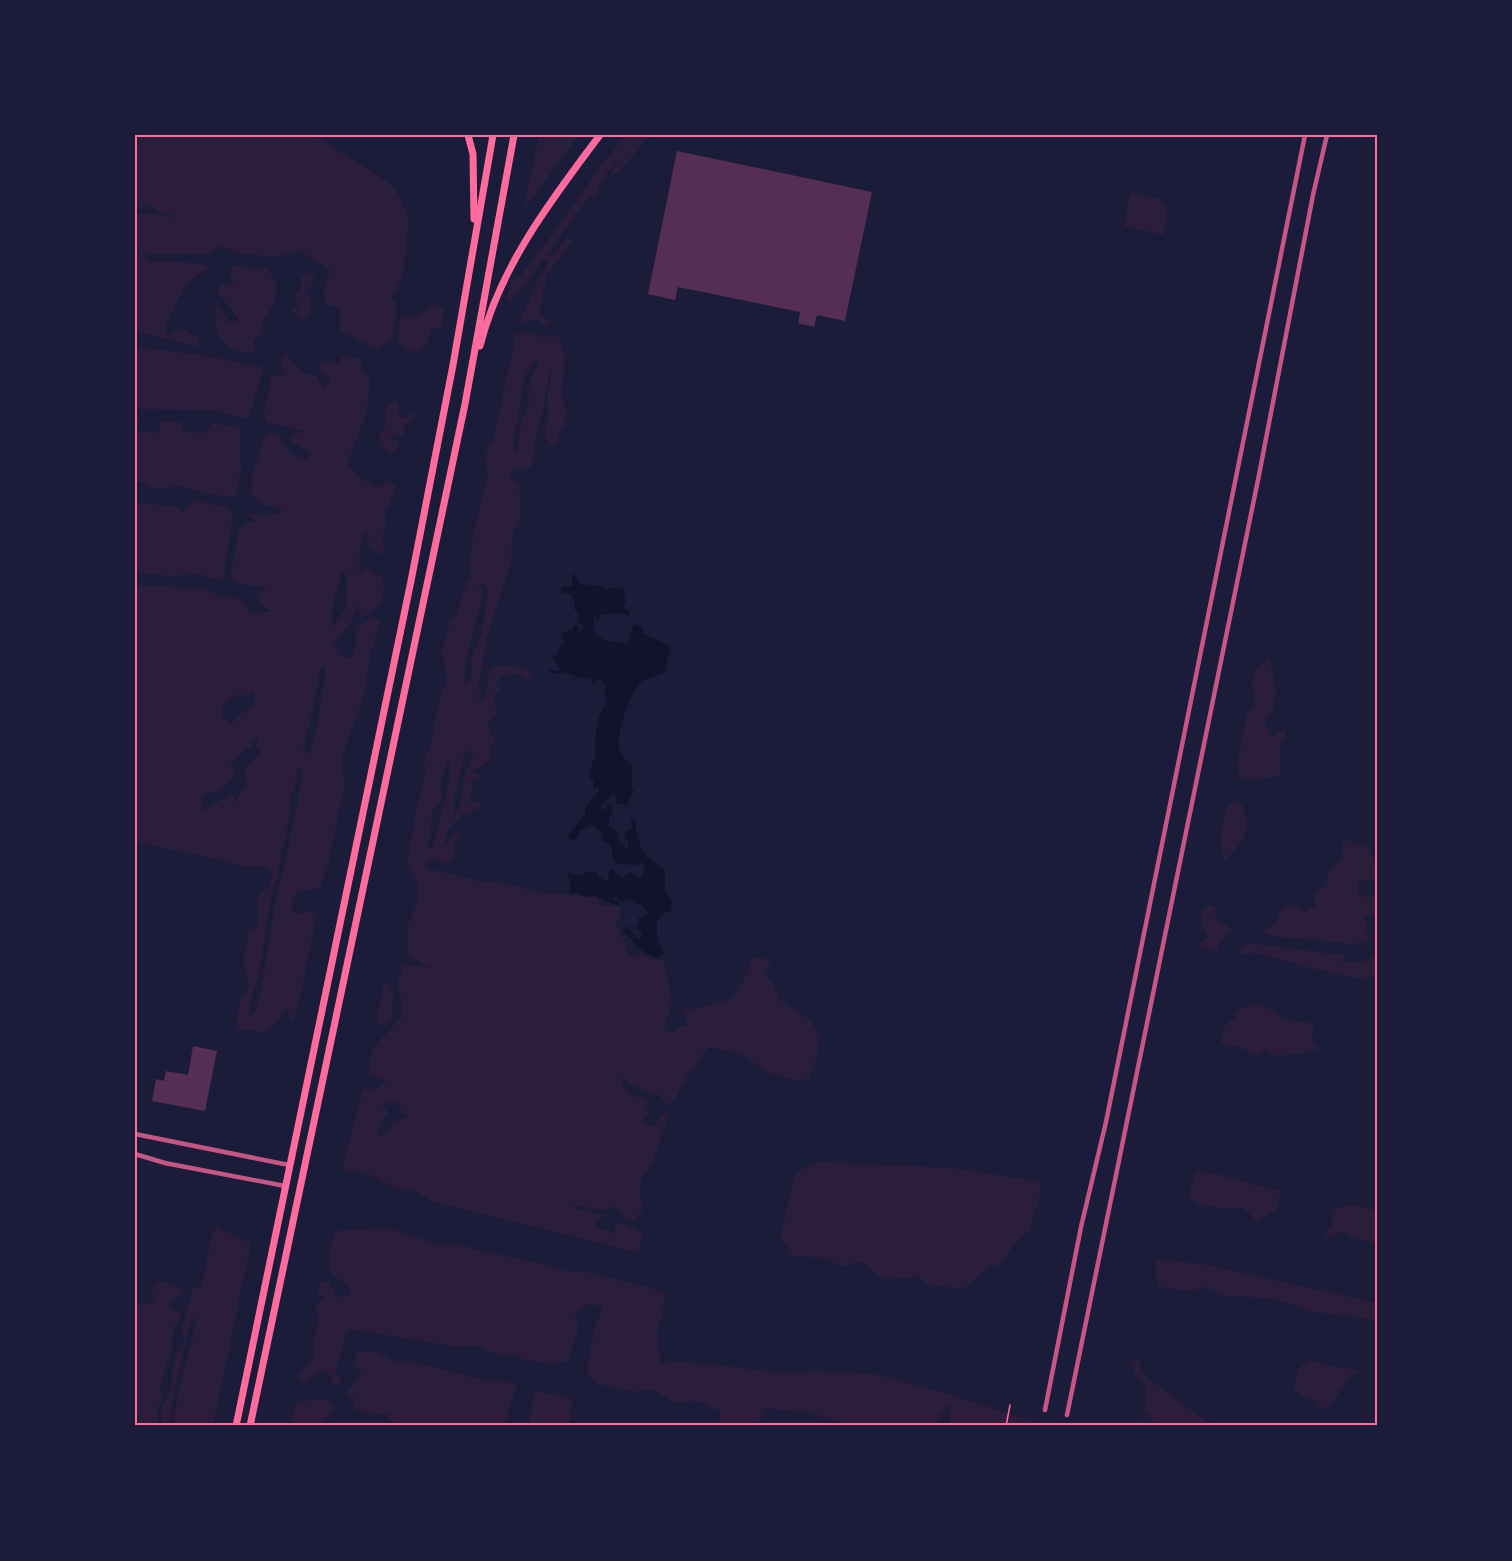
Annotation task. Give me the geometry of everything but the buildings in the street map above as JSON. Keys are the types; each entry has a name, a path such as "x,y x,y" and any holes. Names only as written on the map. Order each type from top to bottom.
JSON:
{"main road":[{"path":"468,135 473,154 475,179 473,243"},
{"path":"236,1426 411,581 453,364 493,135"},
{"path":"250,1426 465,404 514,135"},
{"path":"465,404 483,335 497,297 518,255 547,206 600,135"}],"street":[{"path":"1044,1410 1081,1227 1106,1122 1305,135"},
{"path":"1067,1415 1081,1336 1327,135"},
{"path":"135,1134 289,1165"},
{"path":"135,1154 165,1163 285,1186"}],"path":[{"path":"1006,1426 1010,1405"}],"shaded area":[{"path":"135,135 315,135 392,185 402,201 409,222 402,281 391,297 397,305 392,340 377,348 341,332 339,309 325,304 324,291 330,270 300,251 276,257 237,253 221,246 206,255 142,253 147,261 196,263 211,267 187,282 164,327 168,335 182,328 197,337 200,347 135,331 135,213 175,217 158,211 146,203 140,209 135,208"},
{"path":"539,135 579,135 525,208 526,197"},
{"path":"625,135 652,135 616,174 610,174 619,160 611,168 601,183 596,199 589,197 547,255 551,257 567,238 573,240 547,275 539,312 552,323 545,326 536,319 518,325 537,282 550,261 543,259 526,284 515,294 510,304 507,298 511,282 521,275 602,162"},
{"path":"1130,193 1163,201 1166,206 1164,235 1124,226"},
{"path":"232,266 267,269 276,281 275,303 262,322 262,332 253,341 255,353 232,349 222,340 217,329 216,303 229,322 239,321 218,294 221,283 234,285 230,275"},
{"path":"309,272 315,279 305,293 310,300 309,316 303,320 290,310 299,308 294,293 301,288 301,275"},
{"path":"434,304 443,308 441,328 430,330 428,342 421,350 407,352 397,340 401,317 415,316"},
{"path":"532,332 541,337 558,336 565,354 562,396 566,409 564,426 559,434 559,443 552,446 545,436 552,365 532,466 521,470 513,468 510,475 519,485 521,516 513,532 512,559 488,635 479,682 480,705 486,696 489,669 504,666 521,668 531,670 533,677 526,680 518,674 501,676 496,682 501,689 495,694 497,712 488,724 490,733 495,739 490,750 491,760 471,772 478,773 479,778 470,783 474,789 468,802 481,804 478,809 460,817 447,832 445,845 454,833 459,832 462,835 454,844 453,859 448,864 436,858 426,862 425,868 480,881 511,884 544,894 597,898 602,906 620,906 621,913 616,925 629,955 635,957 642,953 649,959 664,960 672,1003 664,1029 673,1033 679,1027 689,1026 681,1009 695,1009 734,998 749,969 750,957 767,959 771,964 763,971 773,984 780,1000 810,1020 820,1036 817,1058 809,1078 799,1082 765,1071 748,1058 729,1050 708,1048 688,1075 672,1104 666,1104 660,1096 630,1084 622,1076 622,1085 633,1098 640,1095 650,1103 643,1110 652,1108 643,1120 647,1127 655,1125 663,1114 670,1113 652,1164 641,1179 640,1194 644,1207 636,1219 627,1219 615,1206 604,1211 574,1205 575,1209 608,1215 598,1219 595,1224 600,1229 614,1233 616,1223 625,1224 644,1234 638,1253 433,1202 417,1192 393,1187 365,1173 344,1171 343,1164 363,1089 377,1089 386,1081 368,1074 373,1047 401,1018 402,1004 397,984 403,965 430,968 409,956 407,950 408,923 417,904 418,886 407,865 416,810 426,770 423,762 430,747 440,698 447,680 442,652 450,620 457,615 463,590 471,577 471,553 475,525 488,472 486,456 493,441 516,334","holes":["535,360 539,362 528,390 529,403 521,424 516,455 513,449 514,433 524,378","485,584 488,593 481,635 471,657 472,675 465,687 468,652 483,591 477,586","472,749 473,754 464,778 460,807 454,814 454,799 464,755","448,757 450,779 432,850 428,845 433,810 443,799 440,785","396,1102 401,1111 409,1117 392,1123 384,1137 378,1133 388,1112 382,1104"]},
{"path":"135,348 201,355 263,367 249,419 209,410 135,409"},
{"path":"286,353 303,372 316,375 323,388 328,385 331,377 321,372 319,362 327,360 338,364 343,355 362,360 360,370 369,376 369,399 347,466 378,488 390,481 396,487 384,513 387,521 382,537 385,546 381,555 371,550 366,529 360,552 360,576 365,568 383,577 384,591 380,602 373,610 361,617 356,605 349,625 334,641 341,656 350,659 356,646 356,626 375,617 380,622 371,652 364,697 343,754 342,768 345,784 327,870 320,888 299,891 292,900 292,910 300,914 309,911 317,915 295,1021 290,1019 287,1008 274,1026 262,1033 236,1030 236,1024 240,1002 249,987 244,956 248,932 257,929 259,912 256,898 269,886 272,873 269,869 257,866 245,867 135,842 135,585 207,589 220,597 232,597 242,601 249,612 272,612 262,605 257,596 266,588 238,583 230,578 238,532 242,525 256,521 246,513 264,516 285,511 265,505 251,495 252,476 263,438 272,433 280,436 284,446 293,454 307,459 311,454 290,440 292,435 304,431 266,422 264,413 271,377 286,374 280,359","holes":["342,572 347,576 347,606 332,629 333,603","326,667 319,716 310,754 303,748 314,706 320,668","253,692 255,704 241,713 231,724 223,718 222,705 236,695 243,696","260,735 255,748 262,750 245,768 244,778 248,785 240,793 237,803 232,794 201,810 204,794 217,791 229,783 236,767 229,766 242,752 251,747 252,739","298,768 302,770 301,784 283,874 278,886 263,981 256,1008 249,1018 269,908 286,837 291,805 290,795 294,790"]},
{"path":"398,401 399,418 406,417 417,409 412,421 404,426 404,437 398,434 389,438 399,442 395,451 389,452 381,446 379,436 387,422 384,416 388,403"},
{"path":"135,418 140,418 136,431 158,433 161,421 180,422 185,432 205,433 212,423 240,428 241,469 236,497 212,495 178,486 158,490 141,482 135,482"},
{"path":"192,500 229,508 233,514 223,580 187,572 179,577 135,573 135,503 174,506 184,513"},
{"path":"573,572 580,584 600,586 605,589 623,587 626,602 623,606 630,613 629,616 619,613 601,614 598,621 594,617 594,631 605,641 628,643 633,626 637,624 642,627 643,633 670,646 665,673 646,679 638,686 621,725 620,751 632,765 631,786 634,792 629,799 629,804 625,806 614,803 618,800 613,792 600,808 603,811 607,806 606,803 611,803 613,807 610,809 613,813 610,816 608,827 616,830 619,840 626,848 628,840 624,838 627,830 631,829 630,820 633,818 636,822 637,837 643,850 652,861 665,870 665,891 672,901 671,911 659,918 657,923 657,935 663,954 657,958 639,949 632,939 623,933 626,925 637,939 641,939 642,934 636,927 639,922 638,918 648,913 642,905 629,899 619,901 616,896 613,900 619,902 619,906 597,896 585,897 577,892 570,895 570,880 566,873 581,876 587,871 593,873 597,871 597,875 606,881 609,880 608,873 613,869 622,877 632,872 634,876 640,878 645,872 641,862 637,866 613,862 612,848 608,843 603,842 601,832 593,824 580,831 577,839 568,838 585,815 586,806 599,791 598,788 594,789 594,782 589,776 596,757 598,723 606,703 605,686 599,679 594,684 590,678 581,678 563,672 556,674 546,670 559,671 561,669 552,658 565,643 561,633 572,630 576,624 580,633 584,627 579,622 571,594 561,592 561,588 572,586"},
{"path":"1270,658 1276,689 1274,707 1265,721 1271,737 1284,730 1286,736 1280,746 1281,775 1260,780 1240,779 1237,765 1247,712 1256,707 1253,679 1258,667"},
{"path":"1233,801 1242,805 1246,829 1241,842 1224,861 1221,830 1225,813"},
{"path":"1344,839 1369,848 1375,863 1376,880 1359,881 1357,891 1362,897 1377,896 1377,914 1364,917 1369,939 1354,945 1279,937 1259,932 1274,925 1282,908 1292,904 1306,912 1315,906 1315,892 1327,885 1328,873 1344,856 1341,851"},
{"path":"1206,905 1215,906 1218,922 1231,929 1224,939 1219,941 1218,952 1208,948 1198,949 1200,942 1209,937 1202,921"},
{"path":"1250,943 1348,956 1340,961 1349,963 1361,962 1374,956 1377,957 1377,975 1364,980 1258,953 1241,954 1238,950"},
{"path":"386,980 394,992 393,1016 386,1025 377,1023 382,989"},
{"path":"1254,1002 1285,1019 1310,1023 1314,1029 1312,1042 1320,1048 1277,1057 1265,1049 1259,1056 1221,1043 1224,1026 1236,1017 1235,1012"},
{"path":"818,1162 955,1168 1042,1182 1029,1231 1015,1243 996,1267 988,1265 963,1289 925,1284 918,1276 883,1278 867,1264 855,1262 844,1267 822,1257 786,1255 791,1249 780,1239 793,1179 800,1170"},
{"path":"1195,1171 1218,1174 1281,1191 1276,1210 1257,1221 1243,1208 1215,1208 1195,1202 1188,1198"},
{"path":"1348,1205 1377,1210 1377,1244 1356,1239 1340,1231 1333,1236 1323,1237 1331,1226 1332,1210"},
{"path":"216,1227 251,1243 213,1426 173,1426 178,1393 196,1325 192,1317 168,1426 162,1426 161,1409 171,1390 176,1355 184,1340 182,1326 193,1288 201,1288 212,1235"},
{"path":"388,1228 437,1244 461,1244 569,1272 585,1272 648,1287 666,1294 658,1332 661,1364 676,1362 718,1365 782,1373 815,1371 874,1374 949,1394 1046,1426 942,1426 950,1421 949,1407 945,1406 934,1426 850,1426 813,1413 765,1408 758,1423 748,1426 721,1425 720,1411 699,1401 673,1402 652,1389 634,1392 598,1384 587,1374 592,1340 603,1308 592,1304 581,1307 575,1317 579,1327 568,1361 553,1364 525,1360 513,1355 503,1358 476,1345 458,1347 350,1329 343,1343 336,1372 342,1382 334,1386 329,1373 320,1370 303,1384 297,1375 309,1366 315,1353 312,1350 318,1318 316,1304 325,1299 316,1292 321,1282 329,1282 336,1297 347,1296 351,1289 329,1272 329,1251 335,1231"},
{"path":"1157,1259 1208,1265 1377,1303 1377,1320 1307,1311 1294,1305 1265,1298 1224,1296 1204,1287 1190,1291 1159,1287 1156,1274"},
{"path":"156,1282 172,1284 184,1294 172,1300 169,1306 181,1314 173,1331 172,1346 160,1390 165,1396 157,1409 157,1426 135,1426 135,1305 157,1302 151,1292"},
{"path":"356,1352 377,1352 399,1363 419,1363 486,1381 502,1381 517,1385 503,1426 394,1426 393,1421 387,1418 393,1411 374,1416 353,1408 355,1400 345,1395 362,1373 354,1364"},
{"path":"1139,1360 1140,1367 1149,1379 1212,1426 1157,1426 1145,1411 1147,1384 1134,1374 1131,1361"},
{"path":"1309,1360 1334,1367 1360,1370 1346,1381 1333,1403 1320,1411 1314,1400 1307,1399 1293,1388 1298,1369"},
{"path":"534,1390 573,1399 569,1426 527,1426"},
{"path":"312,1399 329,1400 335,1407 323,1424 324,1426 289,1426 295,1405"}]}
